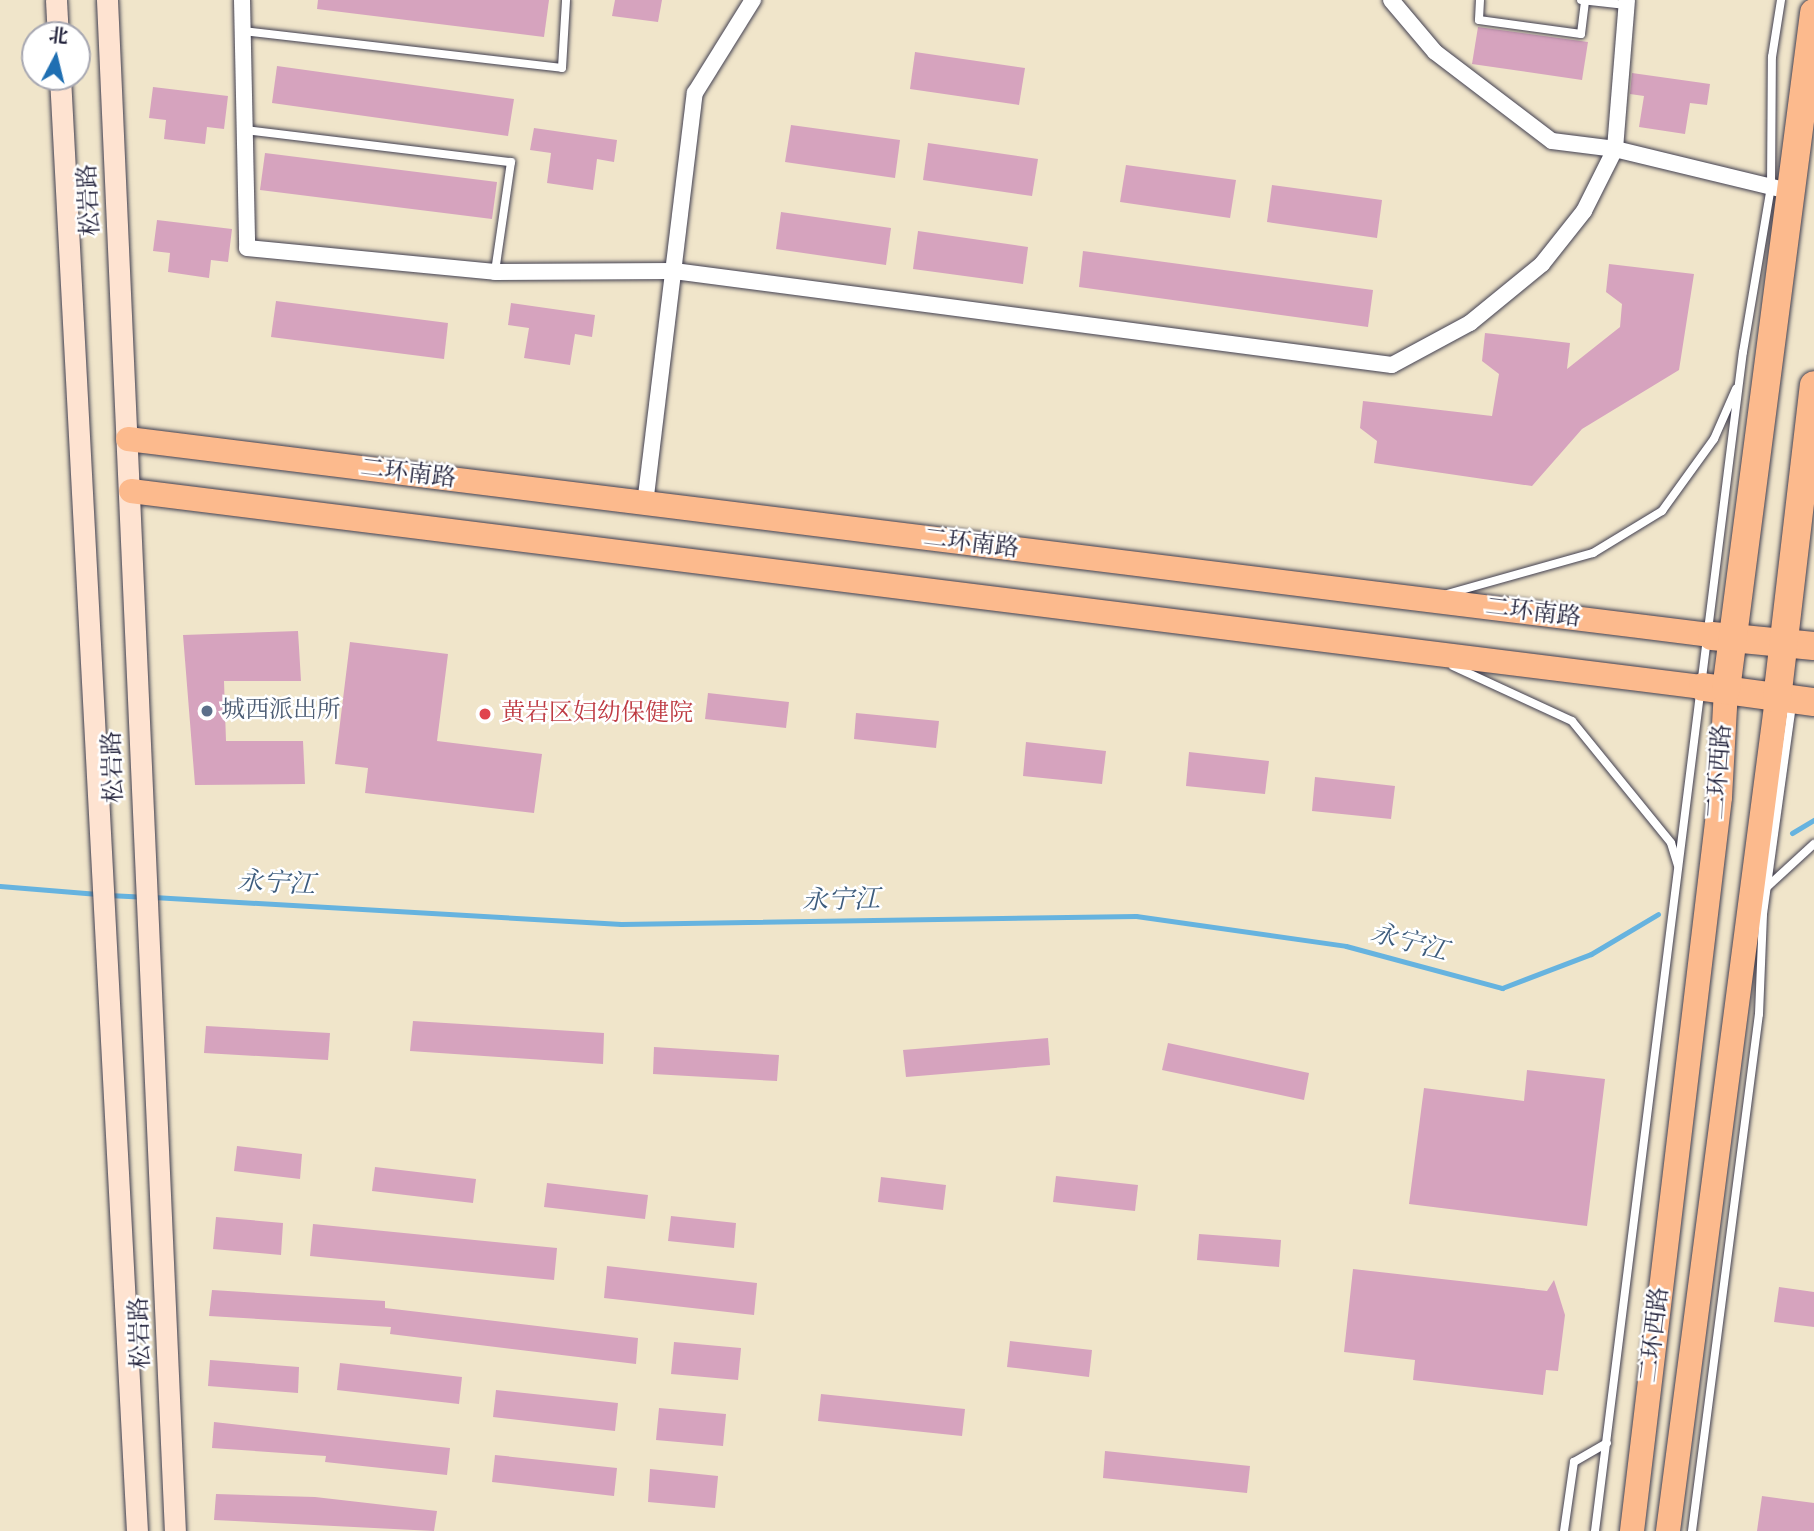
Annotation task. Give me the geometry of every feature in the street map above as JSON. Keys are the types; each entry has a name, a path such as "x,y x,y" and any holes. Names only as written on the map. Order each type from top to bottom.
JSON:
{"highway":[{"name":"二环西路","path":"1714,689 1780,189 1814,13"},
{"name":"二环西路","path":"1794,700 1780,641 1814,385"},
{"name":"二环南路","path":"1720,636 1814,646"},
{"path":"1714,689 1794,700"}],"main road":[{"path":"56,0 57,21"},
{"name":"松岩路","path":"107,0 131,491 144,864 153,951 174,1531"},
{"name":"松岩路","path":"61,91 98,855 137,1531"},
{"name":"二环南路","path":"128,439 1720,636"},
{"path":"131,491 1714,689"},
{"name":"二环西路","path":"1632,1531 1720,797 1714,689"},
{"name":"二环西路","path":"1668,1531 1794,700"}],"street":[{"path":"242,0 247,248 495,272 674,271 1392,365 1470,323 1542,264 1584,211 1615,149 1627,3"},
{"path":"645,503 695,93 753,0"},
{"path":"1391,0 1435,52 1552,141 1615,149 1780,189"}],"lane":[{"path":"243,31 562,68 566,0"},
{"path":"1480,0 1479,20 1581,34 1582,0 1627,3"},
{"path":"1720,636 1740,380 1780,189 1772,57 1781,0"},
{"path":"245,130 511,162 495,272"},
{"path":"1425,600 1593,553 1662,511 1714,439 1740,380"},
{"path":"1425,653 1572,721 1671,843 1679,871"},
{"path":"1595,1531 1679,871 1714,689"},
{"path":"1692,1531 1759,1014 1767,887 1794,700"},
{"path":"1767,887 1814,844"},
{"path":"1564,1531 1574,1462 1607,1443"}],"building":[{"path":"318,0 549,0 544,37 317,9"},
{"path":"615,0 662,0 658,22 612,16"},
{"path":"1478,27 1588,42 1582,80 1472,64"},
{"path":"915,52 1025,68 1019,105 910,89"},
{"path":"277,66 514,99 508,136 272,103"},
{"path":"1632,73 1710,84 1707,105 1690,103 1685,134 1639,127 1644,96 1630,94"},
{"path":"153,87 228,96 224,129 207,127 205,144 164,139 166,120 149,118"},
{"path":"791,125 900,140 895,178 785,162"},
{"path":"534,128 617,140 614,162 597,159 593,190 547,183 551,153 530,150"},
{"path":"928,143 1038,159 1032,196 923,180"},
{"path":"265,153 497,182 492,219 260,190"},
{"path":"1126,165 1236,180 1230,218 1120,202"},
{"path":"1272,185 1382,200 1377,238 1267,222"},
{"path":"781,212 891,228 886,265 776,249"},
{"path":"157,220 232,229 228,262 211,260 209,278 168,272 170,253 153,251"},
{"path":"918,231 1028,247 1023,284 913,269"},
{"path":"1083,251 1373,290 1368,327 1079,287"},
{"path":"1609,264 1694,274 1679,370 1582,429 1532,486 1374,463 1377,441 1360,428 1363,401 1492,416 1499,374 1482,361 1485,333 1570,343 1567,369 1620,327 1622,304 1606,292"},
{"path":"276,301 448,323 444,359 271,337"},
{"path":"511,303 595,315 592,337 575,334 570,365 524,358 529,328 508,325"},
{"name":"城西派出所","path":"298,631 301,681 224,681 226,741 303,741 305,784 195,785 183,635"},
{"path":"350,642 448,654 437,741 542,754 534,813 365,793 368,768 335,764"},
{"path":"708,693 789,702 786,728 705,719"},
{"path":"856,713 939,721 936,748 854,739"},
{"path":"1026,742 1106,751 1102,784 1023,776"},
{"path":"1189,752 1269,761 1265,794 1186,786"},
{"path":"1315,777 1395,786 1391,819 1312,811"},
{"path":"413,1021 604,1033 603,1064 410,1051"},
{"path":"206,1026 330,1033 328,1060 204,1053"},
{"path":"1048,1038 1050,1065 906,1077 903,1050"},
{"path":"1168,1043 1309,1073 1304,1100 1162,1070"},
{"path":"654,1047 779,1055 777,1081 653,1074"},
{"path":"1527,1070 1605,1079 1587,1226 1409,1204 1424,1088 1524,1101"},
{"path":"237,1146 302,1154 300,1179 234,1171"},
{"path":"375,1167 476,1179 473,1203 372,1191"},
{"path":"1056,1176 1138,1185 1135,1211 1053,1202"},
{"path":"881,1177 946,1185 943,1210 878,1202"},
{"path":"547,1183 648,1195 645,1219 544,1207"},
{"path":"671,1216 736,1223 734,1248 668,1241"},
{"path":"216,1217 283,1223 281,1255 213,1249"},
{"path":"313,1224 557,1248 554,1280 310,1256"},
{"path":"1199,1234 1281,1240 1279,1267 1197,1260"},
{"path":"607,1266 757,1283 754,1315 604,1298"},
{"path":"1353,1269 1547,1291 1554,1280 1565,1315 1558,1371 1546,1370 1543,1395 1413,1380 1415,1360 1344,1352"},
{"path":"1779,1287 1814,1292 1814,1327 1774,1322"},
{"path":"212,1290 385,1301 385,1308 638,1338 636,1364 390,1334 391,1327 209,1316"},
{"path":"1010,1341 1092,1350 1089,1377 1007,1367"},
{"path":"674,1342 741,1348 738,1380 671,1374"},
{"path":"210,1360 299,1367 298,1393 208,1386"},
{"path":"340,1363 462,1377 459,1404 337,1390"},
{"path":"496,1390 618,1403 615,1431 493,1417"},
{"path":"821,1394 965,1409 962,1436 818,1421"},
{"path":"659,1408 726,1414 723,1446 656,1440"},
{"path":"214,1422 450,1448 447,1475 325,1462 326,1456 212,1448"},
{"path":"1105,1451 1250,1466 1247,1493 1103,1478"},
{"path":"495,1455 617,1468 614,1496 492,1482"},
{"path":"650,1469 718,1476 715,1508 648,1502"},
{"path":"216,1494 315,1497 437,1511 434,1531 214,1520"},
{"path":"1762,1496 1814,1503 1814,1531 1757,1531"}],"waterway":[{"name":"永宁江","path":"1792,833 1814,820"},
{"name":"永宁江","path":"0,886 98,894"},
{"name":"永宁江","path":"108,895 143,897"},
{"name":"永宁江","path":"153,897 621,924 1136,916 1346,946 1502,988 1591,954 1658,914"}],"place":[{"name":"城西派出所","path":"207,711"},
{"name":"黄岩区妇幼保健院","path":"485,714"}]}
